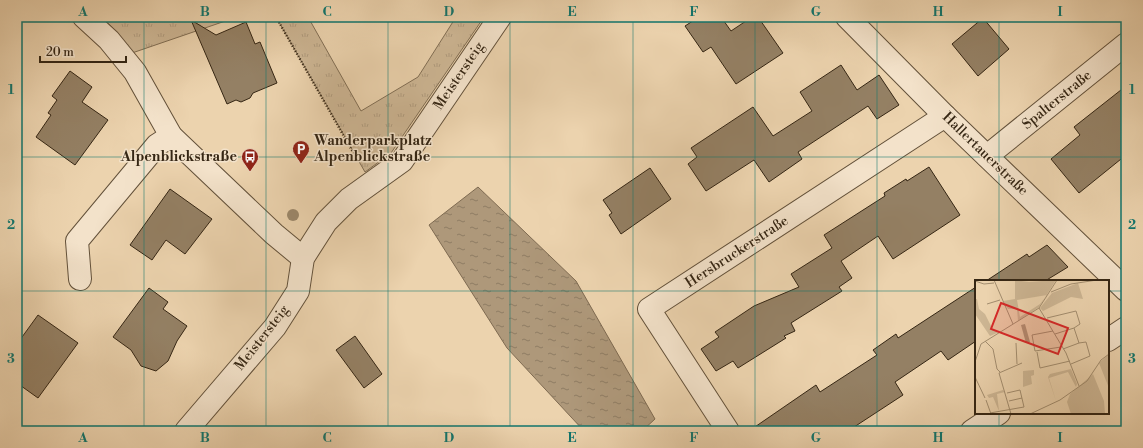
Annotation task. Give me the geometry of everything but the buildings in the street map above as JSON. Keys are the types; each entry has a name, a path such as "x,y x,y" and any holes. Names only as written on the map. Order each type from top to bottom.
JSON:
{"street":[{"path":"84,17 109,40 134,72 171,136 274,234 303,258"},
{"name":"Meistersteig","path":"186,431 275,327 298,291 303,258 326,222 349,199 372,184 402,161 500,17"},
{"name":"Hallertauerstraße","path":"847,17 945,116 1126,290"},
{"name":"Spalterstraße","path":"987,156 1126,44"},
{"name":"Hersbruckerstraße","path":"728,431 649,309 945,116"},
{"path":"80,279 77,241 157,145 171,136"},
{"path":"1109,339 1126,328"},
{"path":"972,431 998,414"}],"path":[{"path":"276,17 372,184"}],"green space":[{"path":"99,17 237,17 132,53 110,25"},
{"path":"276,17 308,17 361,111 418,77 456,17 484,17 391,153 365,172"}],"water":[{"path":"478,187 576,281 655,419 642,431 584,431 507,348 429,225"}],"place":[{"name":"Wanderparkplatz Alpenblickstraße","path":"301,164"},
{"name":"Alpenblickstraße","path":"250,172"}]}
